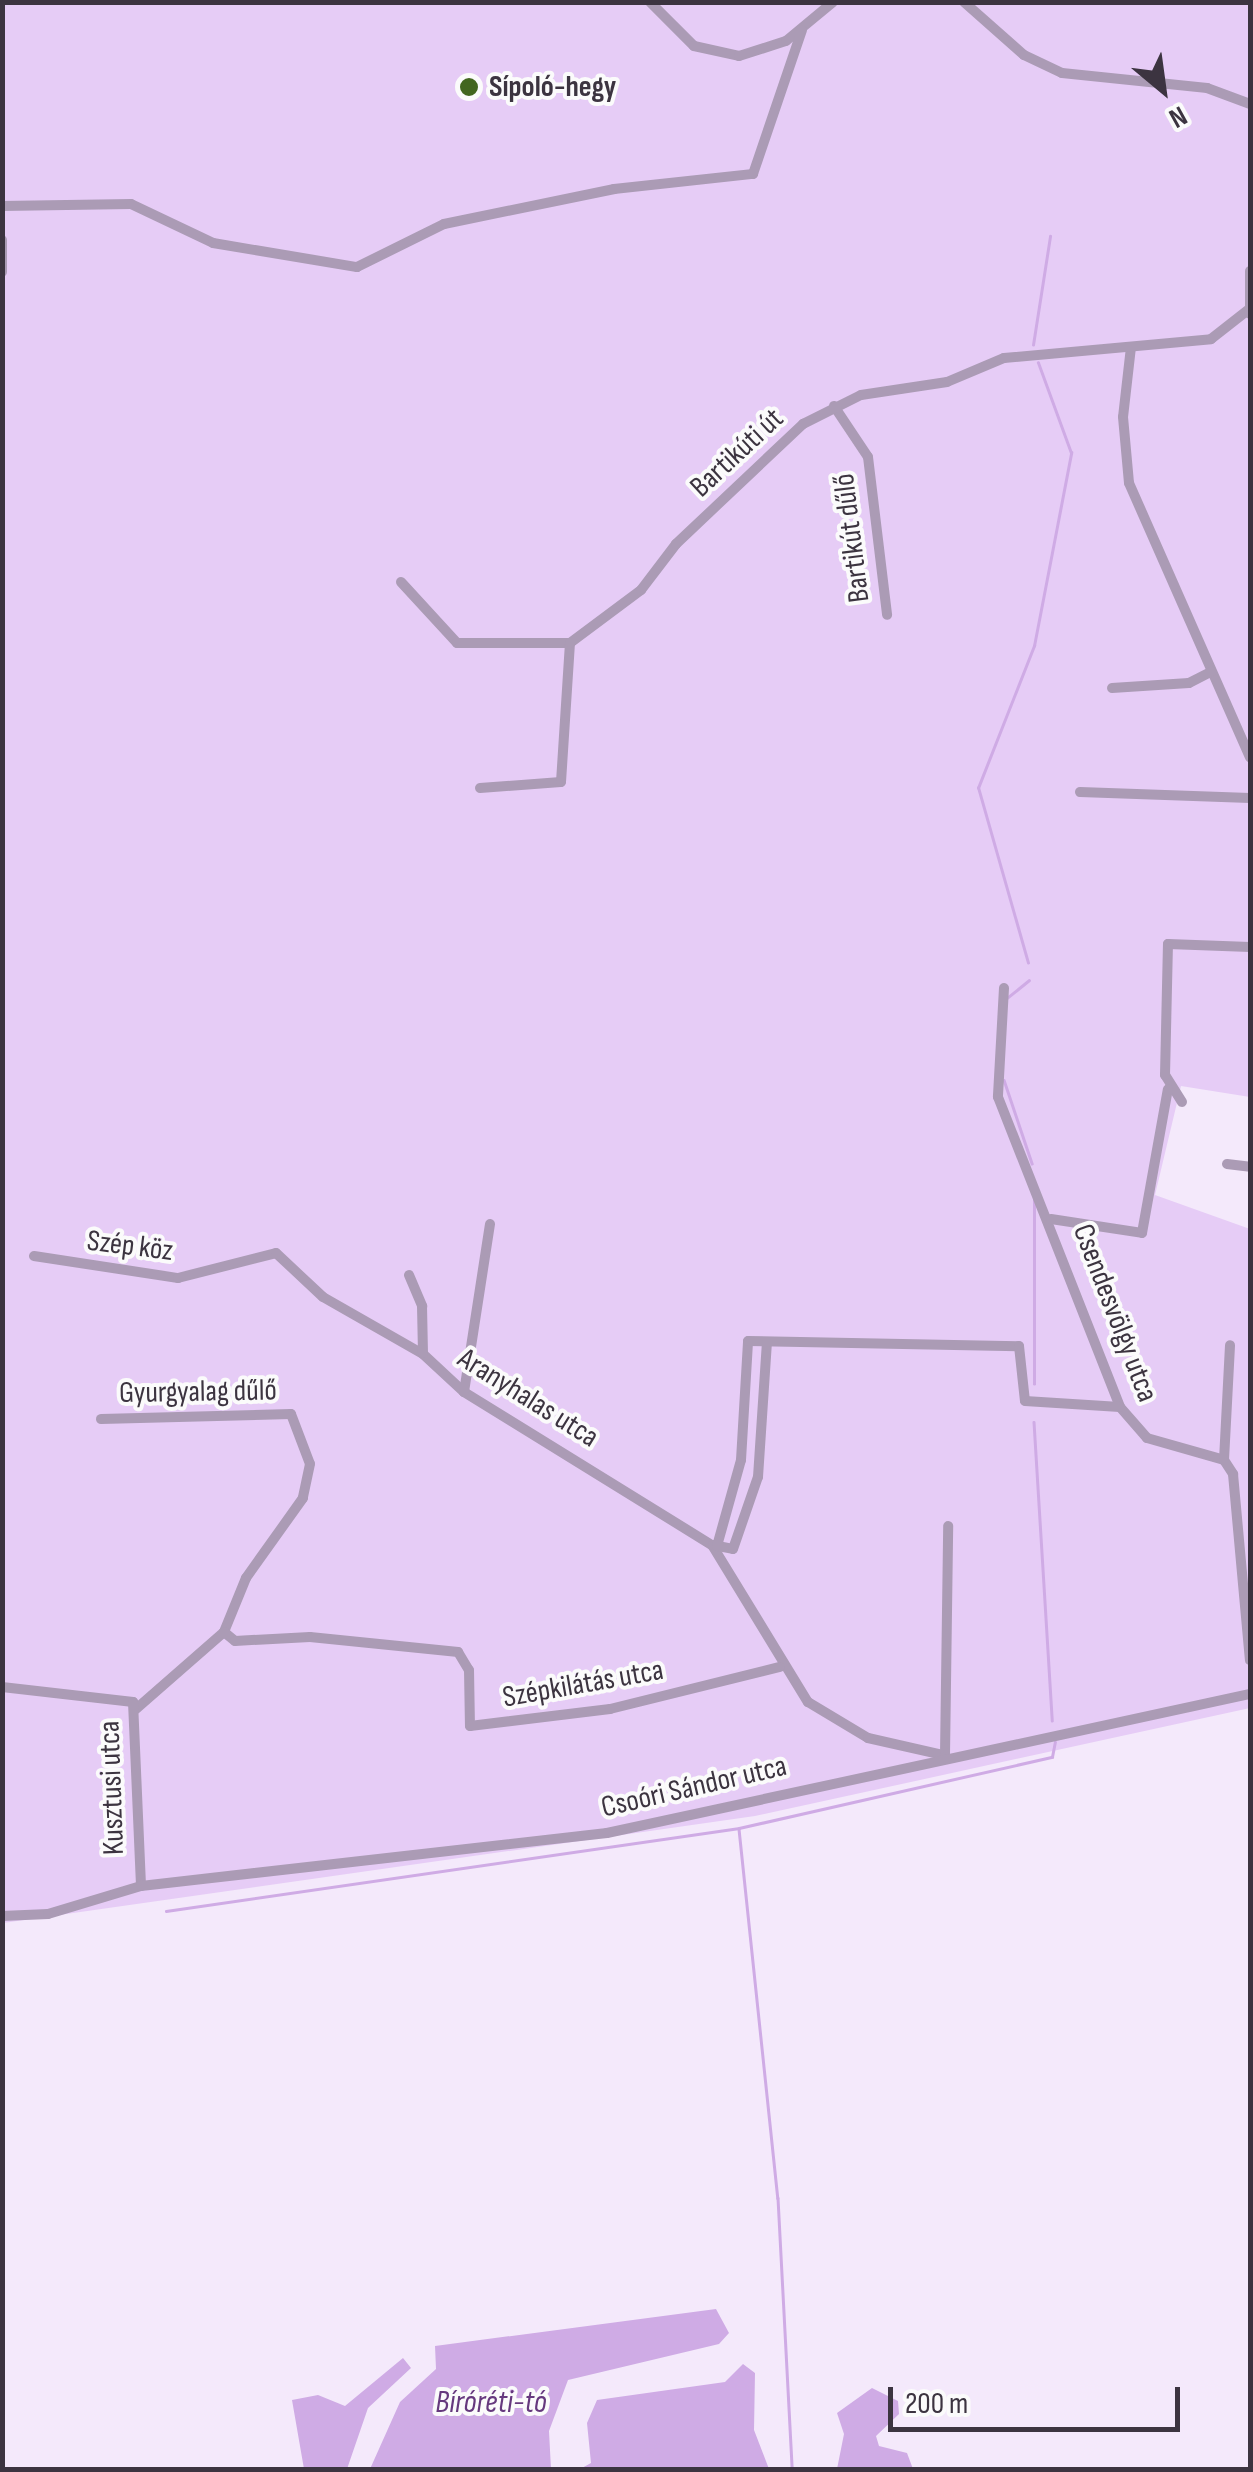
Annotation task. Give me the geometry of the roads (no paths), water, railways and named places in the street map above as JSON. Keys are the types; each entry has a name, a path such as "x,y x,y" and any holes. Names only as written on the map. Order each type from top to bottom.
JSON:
{"street":[{"path":"650,2 676,35 713,54 765,51 802,30 832,2"},
{"path":"964,2 1024,55 1062,73 1207,88 1250,104"},
{"path":"2,206 131,204 213,243 357,267 444,224 614,189 753,174 802,30"},
{"path":"2,240 2,272"},
{"path":"1249,313 1250,271"},
{"name":"Bartikúti út","path":"570,643 641,590 786,437 834,406 947,382 1004,358 1211,338 1249,313"},
{"path":"1131,346 1122,418 1129,483 1250,757"},
{"name":"Bartikút dűlő","path":"834,406 868,457 887,615"},
{"path":"401,582 458,643 570,643 561,782 480,788"},
{"path":"1112,688 1188,684 1211,672"},
{"path":"1080,792 1098,800 1250,798"},
{"path":"1052,1219 1142,1233 1168,1089 1168,944 1250,948"},
{"name":"Csendesvölgy utca","path":"1004,988 998,1096 1052,1219 1120,1406 1147,1438 1224,1460"},
{"path":"1168,1089 1182,1102"},
{"path":"1228,1164 1250,1167"},
{"path":"464,1392 490,1224"},
{"name":"Aranyhalas utca","path":"276,1253 324,1297 424,1354 464,1392 714,1546 780,1668 808,1702 868,1738 945,1755"},
{"name":"Szép köz","path":"34,1256 178,1278 276,1253"},
{"path":"409,1274 422,1306 424,1354"},
{"path":"767,1342 758,1477 733,1549 714,1546 741,1460 748,1341 1019,1346 1025,1402 1120,1406"},
{"path":"1230,1344 1224,1460 1236,1484 1250,1660"},
{"name":"Gyurgyalag dűlő","path":"101,1419 300,1420 310,1464 302,1498 246,1578 224,1632 136,1709"},
{"path":"945,1755 948,1526"},
{"name":"Szépkilátás utca","path":"224,1632 235,1641 310,1637 458,1652 469,1670 470,1726 610,1709 780,1668"},
{"name":"Kusztusi utca","path":"2,1687 128,1698 136,1709 141,1886"},
{"name":"Csoóri Sándor utca","path":"2,1916 48,1914 141,1886 607,1833 945,1755 1250,1694"}],"water":[{"name":"Bíróréti-tó","path":"716,2309 729,2333 719,2344 568,2380 549,2431 551,2469 370,2469 400,2402 436,2369 435,2346"},
{"path":"403,2358 411,2368 368,2408 347,2469 304,2469 292,2400 318,2395 345,2406"},
{"path":"743,2364 755,2373 754,2430 769,2469 580,2469 591,2463 587,2423 597,2400 725,2382"},
{"path":"872,2388 898,2401 899,2414 876,2436 879,2446 907,2453 913,2469 837,2469 844,2434 837,2413"}],"waterway":[{"path":"1033,345 1050,236"},
{"path":"1028,963 978,788 1034,646 1071,453 1038,363"},
{"path":"1007,998 1029,980"},
{"path":"1004,1080 1032,1163"},
{"path":"1034,1200 1034,1384"},
{"path":"1034,1422 1052,1720"},
{"path":"166,1911 739,1828 1052,1757 1055,1742"},
{"path":"739,1829 778,2198 792,2469"}],"place":[{"name":"Sípoló-hegy","path":"469,87"}]}
